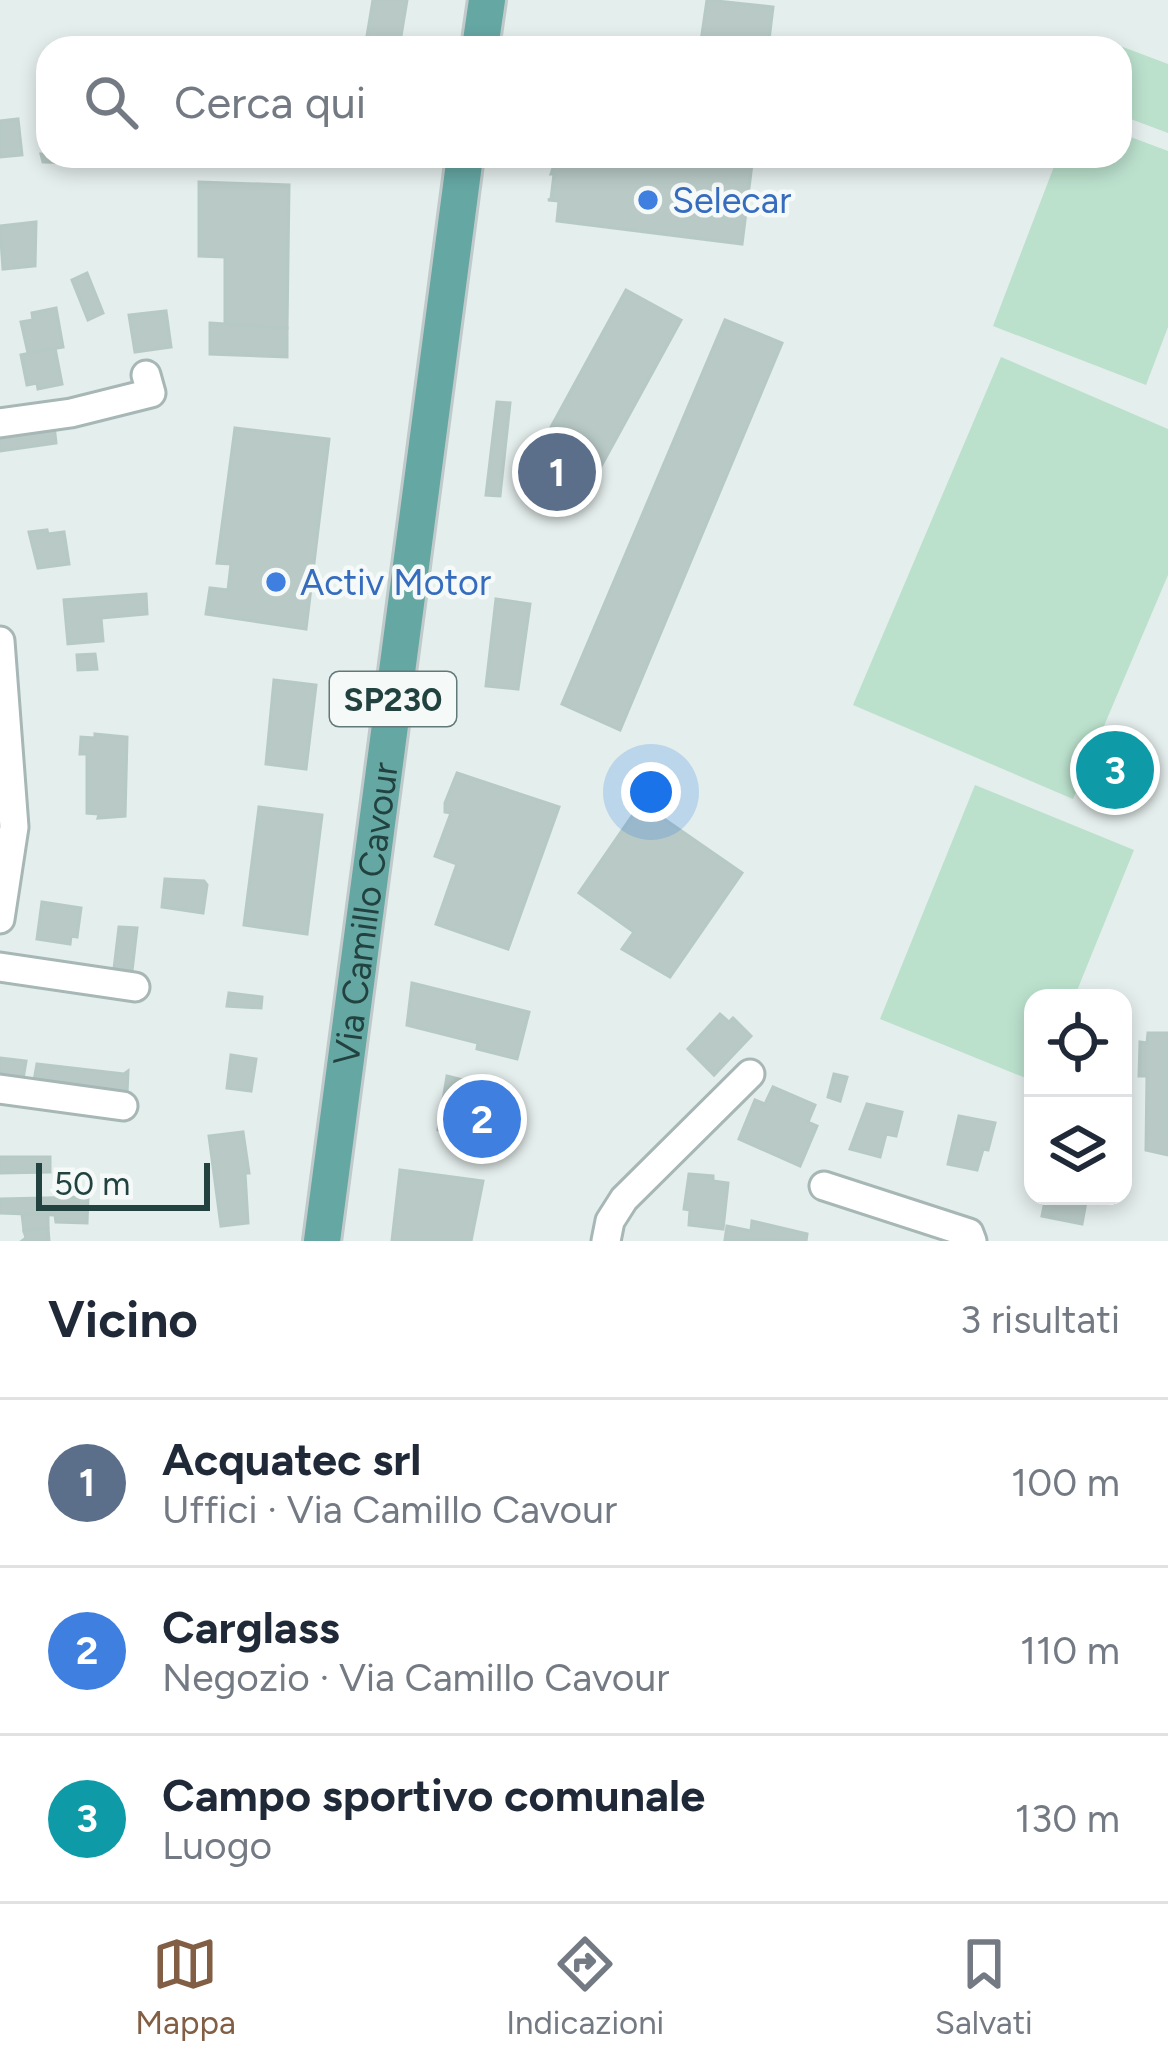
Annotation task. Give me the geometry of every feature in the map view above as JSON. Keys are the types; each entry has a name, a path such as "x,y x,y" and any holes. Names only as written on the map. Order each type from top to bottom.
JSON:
{"main road":[{"path":"482,36 487,0"},
{"name":"Via Camillo Cavour","path":"322,1241 462,168"}],"street":[{"path":"0,423 151,393 146,375"},
{"path":"0,641 14,827 0,919"},
{"path":"0,967 135,988"},
{"path":"606,1241 610,1221 624,1199 750,1074"},
{"path":"0,1089 123,1106"},
{"path":"824,1186 969,1233 972,1241"}],"green space":[{"path":"1132,50 1168,64 1168,133 1132,120"},
{"path":"1132,138 1168,151 1168,327 1146,385 993,326 1053,168 1132,168"},
{"path":"1001,357 1168,429 1168,575 1073,799 853,705"},
{"path":"975,785 1134,850 1078,989 1024,989 1024,1077 880,1019"}],"building":[{"path":"373,0 407,0 401,36 367,36"},
{"path":"707,0 773,7 769,36 702,36"},
{"path":"18,119 22,155 0,157 0,121"},
{"name":"Selecar","path":"553,168 752,168 742,244 557,221 559,201 548,200"},
{"path":"199,182 289,185 287,328 225,325 225,257 199,256"},
{"path":"36,222 35,266 3,269 0,226"},
{"path":"87,273 103,313 88,320 72,280"},
{"path":"626,290 681,320 593,481 538,451"},
{"path":"56,308 63,347 28,353 21,322 33,320 32,313"},
{"path":"166,311 171,347 135,352 129,315"},
{"path":"725,320 782,343 620,730 562,704"},
{"path":"210,323 287,328 287,357 210,354"},
{"path":"55,348 62,384 38,389 37,383 27,385 21,355"},
{"path":"497,402 510,403 500,496 486,495"},
{"path":"54,425 56,443 0,451 0,434"},
{"path":"235,428 329,439 306,629 206,614 210,588 228,590 231,564 217,563"},
{"path":"47,530 48,534 64,532 69,564 38,568 29,532"},
{"path":"146,594 147,614 101,618 103,641 68,644 64,600"},
{"path":"496,599 530,604 518,689 486,686"},
{"path":"95,654 97,669 78,670 77,655"},
{"path":"274,680 316,685 306,769 266,764"},
{"path":"95,734 127,737 125,816 98,818 99,814 87,813 87,754 80,754 81,737 95,738"},
{"path":"1113,737 1141,749 1118,803 1089,791"},
{"path":"457,773 559,807 508,949 436,924 457,864 435,856 451,813 445,812 445,803"},
{"path":"641,803 742,873 670,977 622,949 634,932 579,893"},
{"path":"259,807 322,815 307,934 244,925"},
{"path":"165,879 204,881 203,913 162,907"},
{"path":"42,902 81,908 77,937 71,936 70,944 37,939"},
{"path":"119,927 137,928 132,971 114,969"},
{"path":"412,983 529,1012 517,1059 477,1049 478,1043 407,1025"},
{"path":"229,993 262,997 261,1008 227,1006"},
{"path":"720,1014 729,1022 733,1018 751,1036 714,1075 688,1049"},
{"path":"1148,1033 1168,1033 1168,1155 1146,1150 1147,1076 1139,1076 1140,1042 1147,1043"},
{"path":"231,1055 256,1059 251,1091 227,1088"},
{"path":"0,1058 26,1061 23,1079 0,1076"},
{"path":"37,1064 128,1071 127,1093 34,1081"},
{"path":"834,1074 847,1077 840,1101 828,1097"},
{"path":"447,1076 471,1082 469,1089 520,1104 509,1148 438,1130"},
{"path":"773,1087 815,1105 808,1122 817,1126 800,1166 739,1139 755,1100 765,1104"},
{"path":"867,1104 902,1112 896,1136 886,1134 880,1157 850,1149"},
{"path":"959,1116 995,1123 977,1170 948,1164"},
{"path":"243,1132 249,1173 245,1173 248,1223 221,1226 209,1136"},
{"path":"0,1157 50,1157 50,1172 0,1173"},
{"path":"400,1170 483,1181 471,1241 392,1241"},
{"path":"689,1174 728,1183 723,1229 689,1225 690,1210 684,1209"},
{"path":"88,1197 87,1223 56,1222 55,1215 0,1213 0,1199"},
{"path":"1044,1205 1085,1205 1082,1224 1042,1216"},
{"path":"22,1214 48,1215 48,1228 24,1231"},
{"path":"752,1221 807,1234 806,1241 725,1240 727,1226 751,1231"},
{"path":"48,1228 49,1241 22,1241 24,1231"}],"place":[{"name":"Selecar","path":"648,200"},
{"name":"Acquatec srl","path":"557,472"},
{"name":"Activ Motor","path":"276,582"},
{"name":"Campo sportivo comunale","path":"1115,770"},
{"name":"Carglass","path":"482,1119"}]}
